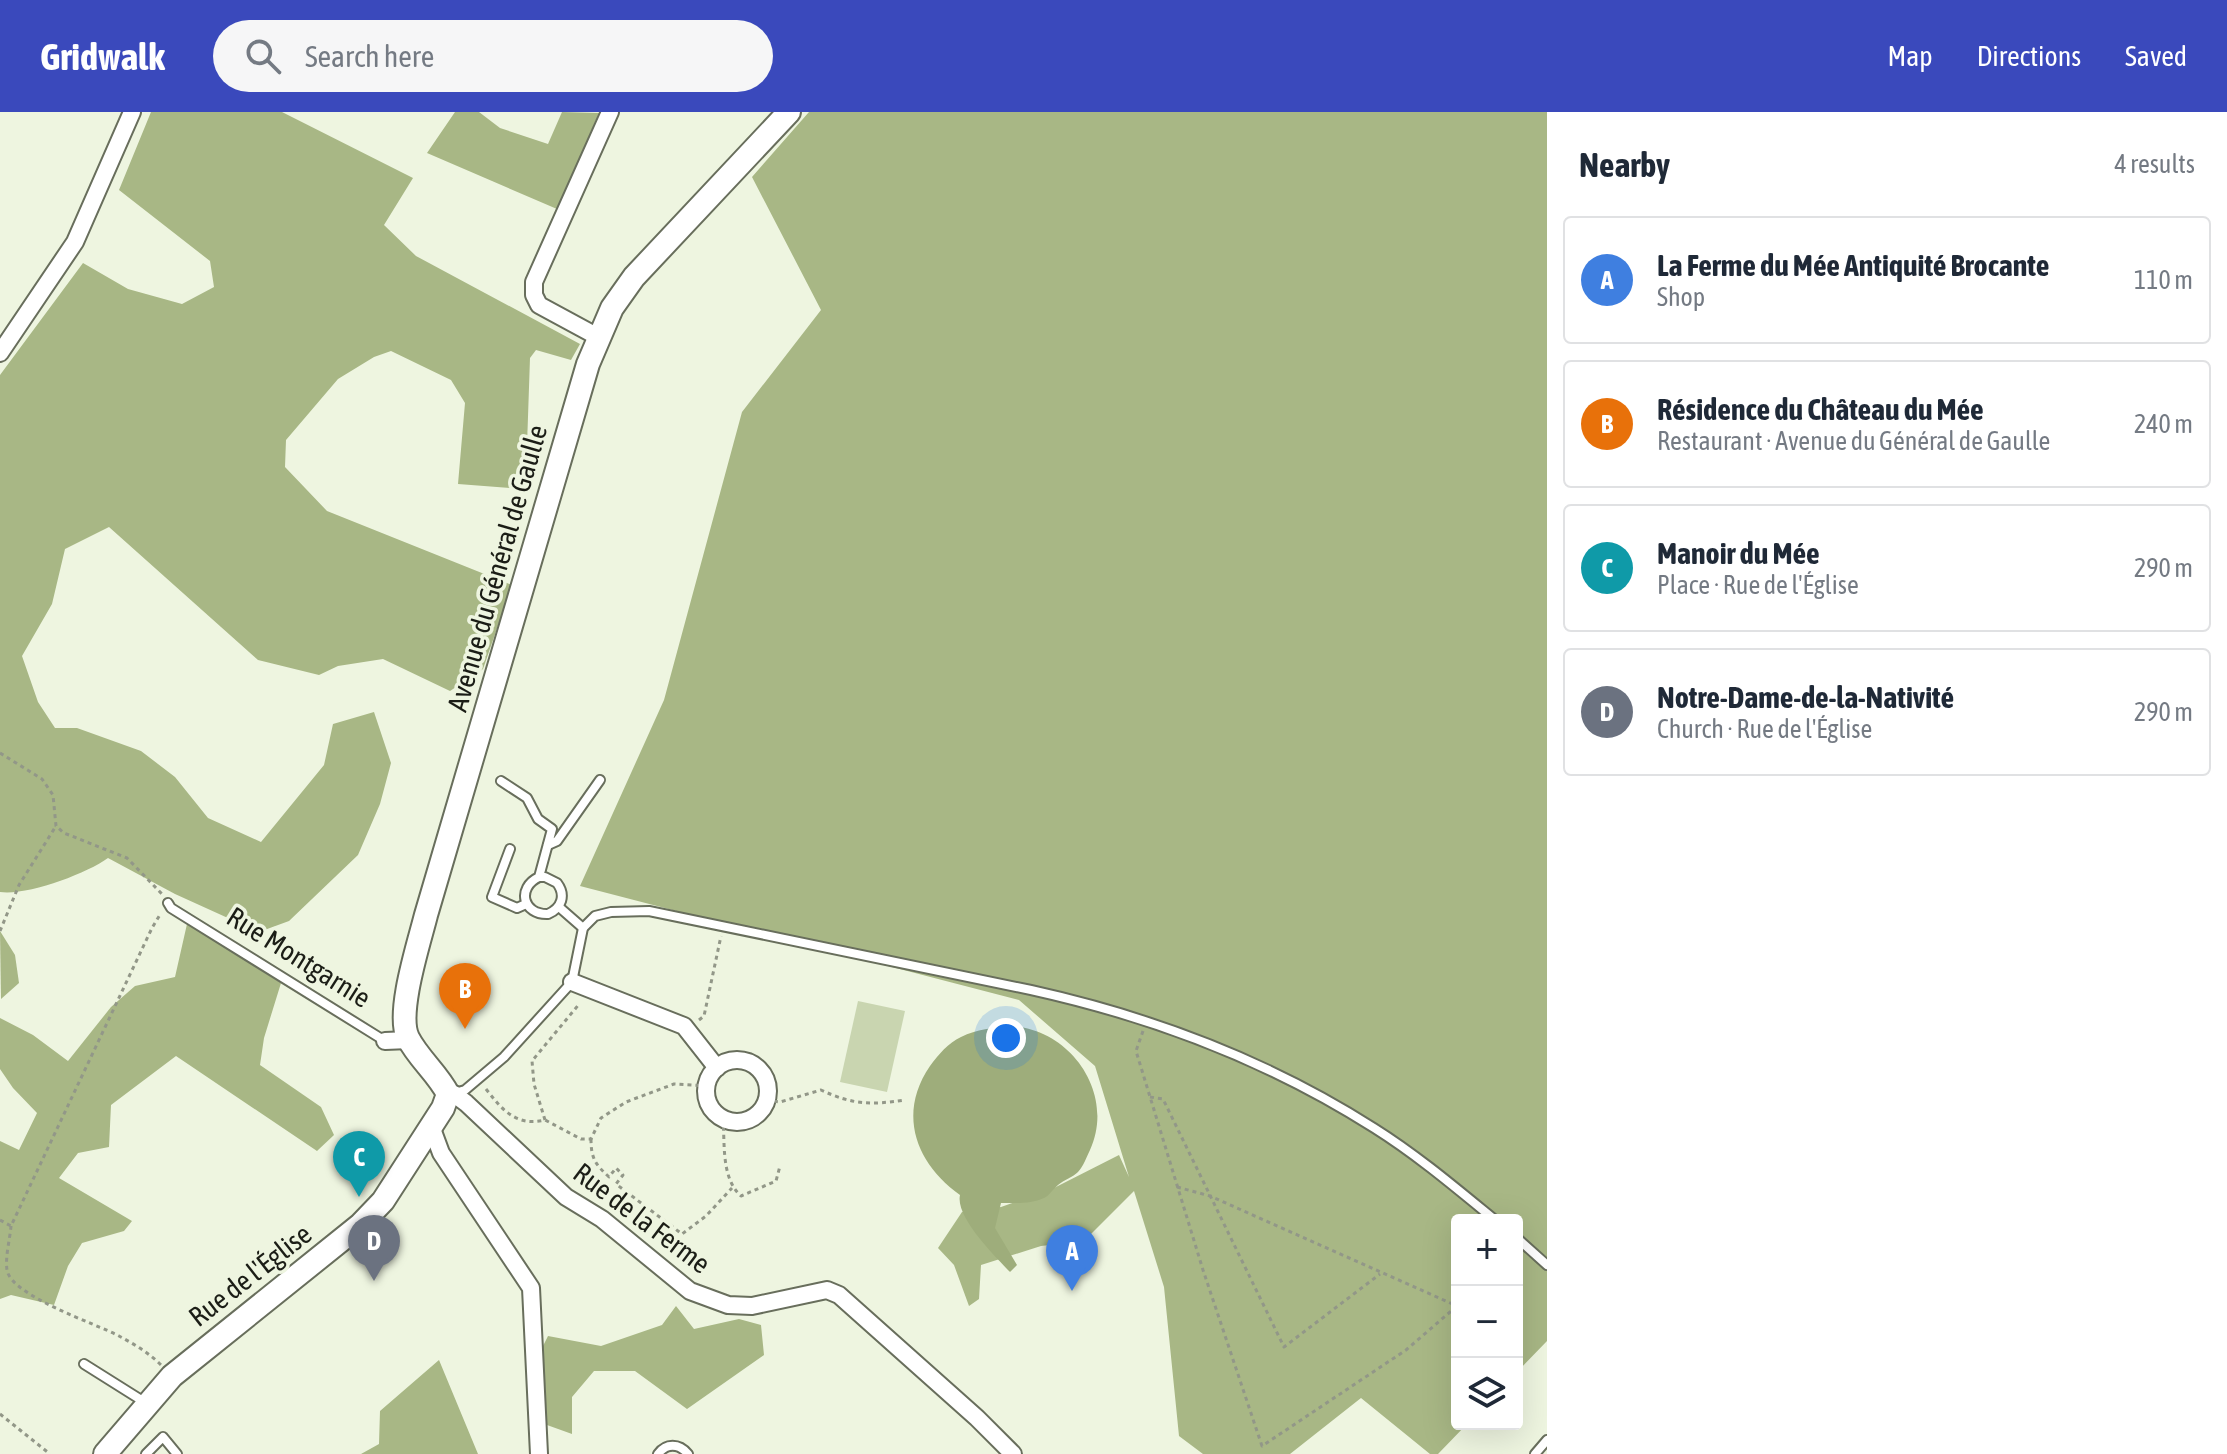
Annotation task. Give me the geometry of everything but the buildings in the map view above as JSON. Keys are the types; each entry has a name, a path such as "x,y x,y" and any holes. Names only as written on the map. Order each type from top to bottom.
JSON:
{"street":[{"path":"0,353 75,242 132,112"},
{"path":"600,338 539,305 534,295 534,282 610,112"},
{"name":"Avenue du Général de Gaulle","path":"409,1040 406,1029 407,993 426,915 588,364 612,308 634,277 789,112"},
{"path":"572,982 684,1026 717,1068"},
{"path":"409,1040 451,1094"},
{"name":"Rue Montgarnie","path":"385,1041 409,1040"},
{"path":"733,1061 750,1064 763,1075 766,1100 749,1119 740,1122 723,1119 710,1107 707,1086 717,1068 733,1061"},
{"name":"Rue de l'Église","path":"105,1454 172,1376 360,1225 383,1201 451,1094"},
{"name":"Rue de la Ferme","path":"451,1094 566,1197 602,1219 690,1291 728,1305 752,1306 827,1290 839,1295 1013,1454"},
{"path":"431,1126 441,1153 531,1288 539,1454"}],"lane":[{"path":"548,845 557,841 600,780"},
{"path":"501,781 527,798 538,819 552,829 539,877"},
{"path":"510,849 492,897 517,908 526,904"},
{"path":"539,877 557,883 562,894 559,907 554,912 541,915 526,904 525,890 539,877"},
{"name":"Rue Montgarnie","path":"168,903 171,908 385,1041"},
{"path":"559,907 583,928"},
{"path":"451,1094 465,1090 504,1057 572,982 583,928 595,916 611,912 649,911 1046,993 1147,1021 1237,1055 1374,1128 1488,1214"},
{"path":"1523,1243 1547,1265"},
{"path":"84,1364 147,1403"},
{"path":"146,1454 163,1437 177,1454"},
{"path":"1535,1454 1547,1440"},
{"path":"658,1454 666,1446 672,1445 688,1454"}],"path":[{"path":"0,753 42,779 53,795 56,826 19,885 0,931"},
{"path":"56,826 64,833 127,858 145,874 168,903 152,928 11,1226 7,1271 14,1283 59,1310 117,1334 150,1354 172,1376"},
{"path":"687,1030 704,1016 723,927"},
{"path":"545,1120 534,1084 532,1061 579,1004 595,991"},
{"path":"1147,1021 1136,1051 1262,1446 1406,1350 1451,1311"},
{"path":"478,1078 495,1100 519,1121 529,1124 545,1120 581,1139 591,1139"},
{"path":"707,1086 674,1084 626,1102 601,1118 591,1139 591,1155 595,1164 609,1177 616,1168 623,1175 616,1184 682,1234 706,1216 732,1188"},
{"path":"766,1100 780,1102 821,1090 863,1105 905,1100"},
{"path":"1150,1097 1163,1099 1284,1347 1380,1274"},
{"path":"723,1119 732,1188 745,1196 776,1181 780,1166"},
{"path":"1177,1187 1213,1197 1451,1304"},
{"path":"0,1220 11,1226"},
{"path":"0,1414 50,1454"}],"shaded area":[{"path":"151,112 282,112 413,178 384,225 416,256 580,344 571,360 536,350 530,358 527,446 510,488 458,484 465,403 451,380 391,351 374,357 338,379 286,440 285,467 327,511 512,585 483,669 450,691 383,659 338,666 319,675 258,660 109,527 65,549 52,604 22,656 38,702 55,728 77,728 141,751 175,777 208,818 261,842 324,765 333,724 374,712 391,763 380,804 358,855 289,921 259,932 175,894 108,858 86,871 56,882 25,891 0,892 0,375 83,263 128,289 182,304 214,287 210,261 119,190"},
{"path":"455,112 479,112 500,128 548,144 562,112 599,113 557,209 427,153"},
{"path":"809,112 1547,112 1547,1341 1523,1366 1523,1214 1451,1214 1451,1430 1461,1430 1438,1454 1430,1454 1361,1398 1290,1454 1203,1454 1179,1436 1164,1287 1134,1191 1084,1241 1041,1246 981,1265 979,1299 969,1306 954,1265 938,1248 962,1212 1001,1207 1050,1190 1119,1155 1129,1177 1095,1066 1019,1000 580,886 664,700 742,412 821,310 752,177"},
{"path":"187,924 281,983 264,1038 260,1065 321,1107 334,1135 317,1151 176,1056 111,1105 109,1147 78,1153 59,1178 132,1221 124,1231 82,1243 68,1266 54,1305 11,1295 0,1299 0,1141 19,1150 37,1113 0,1069 0,1018 33,1035 68,1061 111,1007 135,986 175,977"},
{"path":"0,931 15,955 19,983 1,999"},
{"path":"858,1001 905,1011 887,1092 840,1082"},
{"path":"1010,1026 1051,1038 1069,1051 1092,1086 1097,1107 1090,1150 1078,1172 1044,1198 1001,1203 995,1228 1017,1265 1010,1272 970,1225 960,1204 960,1195 932,1169 922,1153 913,1120 920,1084 944,1049 956,1039 973,1032"},
{"path":"676,1306 694,1329 739,1319 761,1325 764,1355 687,1409 635,1371 594,1371 572,1397 572,1434 547,1425 543,1346 548,1336 601,1346 662,1325"},
{"path":"439,1360 478,1454 361,1454 379,1444 380,1411"}],"place":[{"name":"Résidence du Château du Mée","path":"465,1029"},
{"name":"Manoir du Mée","path":"359,1197"},
{"name":"Notre-Dame-de-la-Nativité","path":"374,1281"},
{"name":"La Ferme du Mée Antiquité Brocante","path":"1072,1291"}]}
